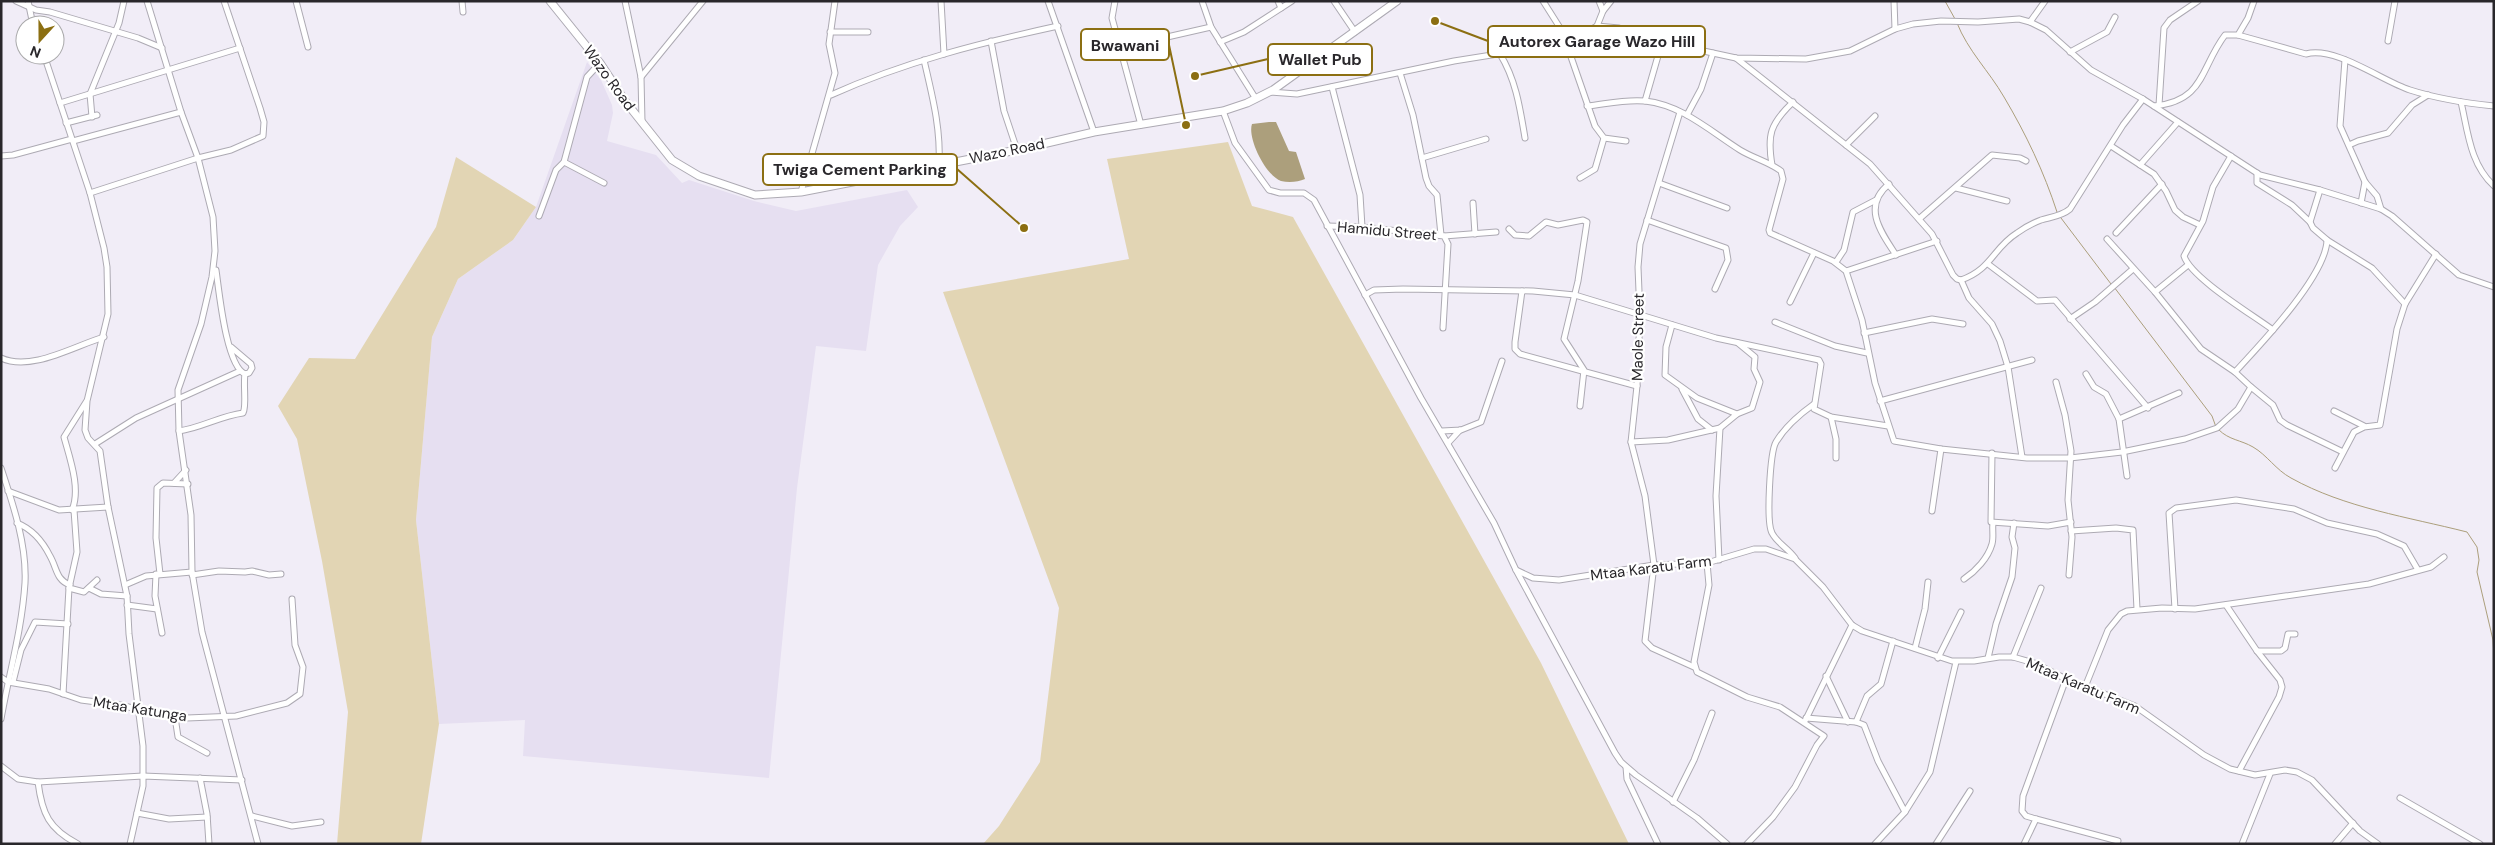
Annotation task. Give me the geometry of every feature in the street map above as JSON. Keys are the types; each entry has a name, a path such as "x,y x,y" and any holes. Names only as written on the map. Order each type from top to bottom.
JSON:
{"main road":[{"name":"Wazo Road","path":"550,1 600,63 642,123 672,160 699,176 755,195 801,192 1017,150 1094,132 1223,111 1270,92 1354,32 1388,4 1397,1"}],"street":[{"path":"16,1 28,3 36,10 50,12 116,31 162,48"},
{"path":"66,123 94,116 90,94 116,31 124,1"},
{"path":"147,1 181,112 198,158 214,217 215,263 222,324 243,373 245,409 243,413 211,421 202,427 179,431"},
{"path":"90,193 198,158 246,145 261,138 264,134 262,115 224,1"},
{"path":"296,1 308,47"},
{"path":"462,1 462,12"},
{"path":"625,1 641,77 642,123"},
{"path":"641,77 702,1"},
{"path":"801,192 831,95 835,73 830,53 830,32 835,1"},
{"path":"941,1 944,54"},
{"path":"1048,1 1094,132"},
{"path":"1115,1 1112,18 1124,56 1141,125"},
{"path":"1202,1 1211,27 1256,99"},
{"path":"1278,1 1281,8"},
{"path":"1220,42 1244,32 1292,1"},
{"path":"1334,1 1354,32"},
{"path":"1544,1 1567,43 1595,126 1604,138 1626,141"},
{"path":"1599,1 1603,11"},
{"path":"1597,26 1603,11 1611,1"},
{"path":"1894,1 1895,29"},
{"path":"2030,22 2046,1"},
{"path":"2156,106 2164,28 2170,20 2198,1"},
{"path":"2238,35 2248,18 2254,1"},
{"path":"2388,41 2395,1"},
{"path":"2070,52 2108,32 2115,17"},
{"path":"1270,92 1297,94 1500,54 1567,43 1597,26 1619,28 1662,42 1736,58 1806,59 1850,50 1895,29 1913,24 1941,21 1978,22 2007,18 2030,22 2046,30 2091,70 2156,106 2257,173 2267,178 2320,190 2381,209 2392,216 2459,275 2494,287"},
{"path":"831,95 870,78 924,60 991,41 1058,26"},
{"path":"1124,56 1126,49 1132,46 1211,27"},
{"path":"830,32 868,32"},
{"path":"2156,106 2176,102 2195,87 2206,72 2225,35 2238,35 2306,54 2312,53 2345,60 2395,85 2461,102 2494,106"},
{"path":"991,41 1004,111 1017,150"},
{"path":"1645,101 1662,42"},
{"path":"60,103 240,48"},
{"path":"1687,115 1701,89 1713,53"},
{"path":"1500,54 1510,72 1519,102 1525,138"},
{"path":"1736,58 1870,164 1890,184 1937,241 1953,275 1956,279 1961,280 1988,264 2015,234 2039,221 2066,213 2143,99"},
{"path":"924,60 935,101 939,137 939,165"},
{"path":"2345,60 2339,116 2342,134 2365,182 2376,196 2381,209"},
{"path":"539,216 556,170 564,162 587,76 600,63"},
{"path":"47,65 90,193 107,267 108,314 104,337 86,402 85,430 88,438 100,451 104,464 108,507 128,596 127,605 139,708 143,776 138,813 130,844"},
{"path":"1400,73 1413,115 1428,186 1437,195 1442,235 1496,232"},
{"path":"1332,87 1360,195 1362,227"},
{"path":"2349,146 2358,141 2388,132 2412,105 2429,95"},
{"path":"1587,106 1645,101 1680,112 1742,151 1781,171 1784,179 1770,233 1836,262 1846,271 1864,332 1867,353 1880,401 1888,426 1897,442 1941,449 2022,457 2070,458 2122,452 2177,442 2217,428 2238,409 2251,387"},
{"path":"1772,165 1768,149 1771,132 1778,116 1793,102"},
{"path":"2461,102 2466,132 2472,149 2480,169 2494,186"},
{"path":"1223,111 1235,143 1265,186 1274,192 1298,192 1310,196 1494,523 1516,570 1615,753 1626,767 1727,844"},
{"path":"1,156 13,155 181,112"},
{"name":"Maole Street","path":"1680,112 1640,244 1640,316 1637,386 1631,442 1645,496 1654,565 1645,641 1652,648 1694,667"},
{"path":"1846,145 1875,116"},
{"path":"2140,165 2178,122"},
{"path":"1580,178 1595,169 1604,138"},
{"path":"1422,158 1486,139"},
{"path":"2110,146 2154,174 2162,184 2175,210 2181,216 2200,225"},
{"path":"1919,219 1992,155 2020,158 2026,161"},
{"path":"2231,156 2213,187 2205,214 2184,256 2188,265 2220,292 2273,330"},
{"path":"564,162 604,183"},
{"path":"2257,173 2258,183 2292,205 2327,240 2372,268 2405,304"},
{"path":"2361,203 2365,182"},
{"path":"1659,183 1727,208"},
{"path":"1890,184 1881,190 1876,200 1876,219 1896,255"},
{"path":"2116,233 2162,184"},
{"path":"1956,188 2008,201"},
{"path":"2310,222 2320,190"},
{"path":"1836,262 1844,250 1853,212 1876,200"},
{"path":"1473,203 1476,234"},
{"path":"1509,229 1515,235 1529,236 1546,222 1558,224 1583,220 1586,222 1575,295 1564,339 1585,374 1580,406"},
{"path":"1647,220 1726,248 1728,260 1714,289"},
{"name":"Hamidu Street","path":"1327,226 1362,227 1442,235 1448,244 1443,328"},
{"path":"2107,239 2155,292 2202,349 2235,372 2273,405 2280,420 2343,452"},
{"path":"2235,372 2295,305 2321,262 2327,240"},
{"path":"1846,271 1937,241"},
{"path":"1790,302 1814,253"},
{"path":"2335,468 2352,434 2364,426 2380,424 2397,329 2405,304 2436,254"},
{"path":"215,263 201,324 178,390 179,431 191,515 192,574 202,632 258,844"},
{"path":"1988,264 2037,301 2055,300 2070,319 2096,345 2148,408"},
{"path":"2155,292 2188,265"},
{"path":"2070,319 2095,302 2133,269"},
{"path":"1961,280 1969,298 1997,332 2008,366 2022,457"},
{"path":"1365,295 1381,290 1445,289 1522,291 1575,295 1716,338 1820,360 1814,409 1831,416 1888,426"},
{"path":"1522,291 1515,349 1520,354 1585,374 1637,386"},
{"path":"1864,332 1932,319 1963,324"},
{"path":"1775,322 1835,346 1867,353"},
{"path":"1672,325 1666,348 1665,375 1697,398 1737,414"},
{"path":"1,358 16,362 52,357 68,349 104,337"},
{"path":"1631,442 1668,440 1720,428 1737,414 1754,404 1760,382 1754,369 1755,357 1736,342"},
{"path":"95,444 136,418 179,398 243,373 251,372 251,364 231,347"},
{"path":"1880,401 2032,360"},
{"path":"1442,431 1461,430 1481,422 1502,361"},
{"path":"2086,374 2094,387 2106,394 2119,419 2122,452 2127,476"},
{"path":"2056,382 2065,415 2071,451 2068,500 2072,531 2069,575"},
{"path":"1682,389 1698,418 1712,430"},
{"path":"2119,419 2179,393"},
{"path":"64,694 63,673 70,586 77,552 73,510 76,497 71,462 64,437 86,402"},
{"path":"1795,559 1788,548 1777,541 1770,529 1768,510 1772,458 1775,442 1802,412 1814,404"},
{"path":"2334,411 2364,426"},
{"path":"1831,416 1836,439 1836,458"},
{"path":"1719,560 1716,496 1720,428"},
{"path":"1448,443 1461,430"},
{"path":"1932,511 1941,449"},
{"path":"1964,579 1978,568 1992,543 1992,453"},
{"path":"1,468 23,545 25,583 11,682"},
{"path":"174,483 186,470"},
{"path":"162,633 157,608 157,488 160,483 188,484"},
{"path":"8,491 46,507 73,510 108,507"},
{"path":"2175,609 2169,513 2176,508 2218,501 2257,502 2294,509 2332,525 2377,534 2407,549 2418,570"},
{"path":"1993,523 2048,526 2071,522"},
{"path":"17,523 27,527 40,541 50,556 58,576 70,586 84,592 96,580"},
{"path":"1988,658 1996,624 2012,577 2015,548 2012,537 2014,523"},
{"path":"2072,531 2116,528 2133,530 2137,609"},
{"name":"Mtaa Karatu Farm","path":"1516,570 1533,578 1559,580 1654,565 1707,563 1754,549 1766,549 1795,559 1819,582 1852,625 1862,631 1915,648 1938,658 1956,662 2013,657 2034,663 2066,679 2136,706 2204,755 2230,769 2255,775 2291,771 2312,780 2364,835 2378,844"},
{"path":"2085,687 2108,630 2120,614 2137,609 2195,610 2369,584 2435,566 2444,557"},
{"path":"1707,563 1709,585 1694,667 1699,674 1717,684 1747,697 1780,706 1805,720 1823,734 1824,739 1817,745 1795,787 1773,816 1747,844"},
{"path":"125,585 146,576 158,574 192,574 219,571 255,571 268,575 281,574"},
{"path":"1915,648 1925,609 1928,582"},
{"path":"89,588 101,594 128,596"},
{"path":"2013,657 2041,588"},
{"name":"Mtaa Katunga","path":"1,678 11,682 37,686 81,700 139,708 175,717 223,717 269,708 287,703 300,694 303,667 295,646 292,599"},
{"path":"127,605 157,608"},
{"path":"2226,605 2257,651 2280,680 2281,692 2239,771"},
{"path":"1938,658 1961,612"},
{"path":"1,719 22,650 35,622 68,624"},
{"path":"1805,720 1852,625"},
{"path":"2257,651 2281,651 2285,648 2288,634 2295,634"},
{"path":"1856,722 1867,696 1881,684 1893,641"},
{"path":"1875,844 1904,812 1930,772 1956,662"},
{"path":"1826,676 1848,722"},
{"path":"2066,679 2023,796 2022,811 2026,816 2118,841"},
{"path":"1673,802 1694,760 1712,712"},
{"path":"175,717 178,737 207,753"},
{"path":"1805,720 1856,722 1864,725 1878,761 1904,812"},
{"path":"1,766 18,779 38,782 143,776 242,780"},
{"path":"1626,767 1627,779 1658,844"},
{"path":"1,774 8,772"},
{"path":"2242,844 2270,774"},
{"path":"200,778 207,818 209,844"},
{"path":"38,782 42,806 49,821 62,835 78,844"},
{"path":"1936,844 1970,791"},
{"path":"2400,798 2480,844"},
{"path":"138,813 169,819 207,818"},
{"path":"252,816 292,826 321,822"},
{"path":"2024,844 2036,819"},
{"path":"2335,844 2353,823"}],"shaded area":[{"path":"587,62 601,80 612,105 613,113 607,141 656,155 682,183 689,180 754,201 796,211 907,190 918,207 900,226 878,265 866,351 816,346 797,488 769,778 523,756 525,720 439,724 416,520 432,337 458,279 513,240 536,207"},
{"path":"1276,122 1289,151 1296,152 1305,179 1293,182 1281,181 1269,172 1255,147 1251,130 1252,124"},
{"path":"1228,142 1252,206 1293,217 1541,663 1629,844 983,844 999,826 1040,762 1059,608 943,292 1129,259 1107,159"},
{"path":"456,157 536,207 513,240 458,279 432,337 416,520 439,724 421,844 337,844 348,712 322,561 297,439 278,406 309,358 355,359 436,227"}],"waterway":[{"path":"1945,1 1955,19"},
{"path":"1957,23 1967,43 1998,88 2020,125 2034,153 2057,212"},
{"path":"2061,218 2111,284"},
{"path":"2114,287 2212,416 2216,427"},
{"path":"2219,430 2227,436 2253,447 2291,478 2333,497 2377,511 2467,532 2477,547 2479,560 2477,572 2493,640 2494,656"}],"place":[{"name":"Autorex Garage Wazo Hill","path":"1435,21"},
{"name":"Wallet Pub","path":"1195,76"},
{"name":"Bwawani","path":"1186,125"},
{"name":"Twiga Cement Parking","path":"1024,228"}]}
